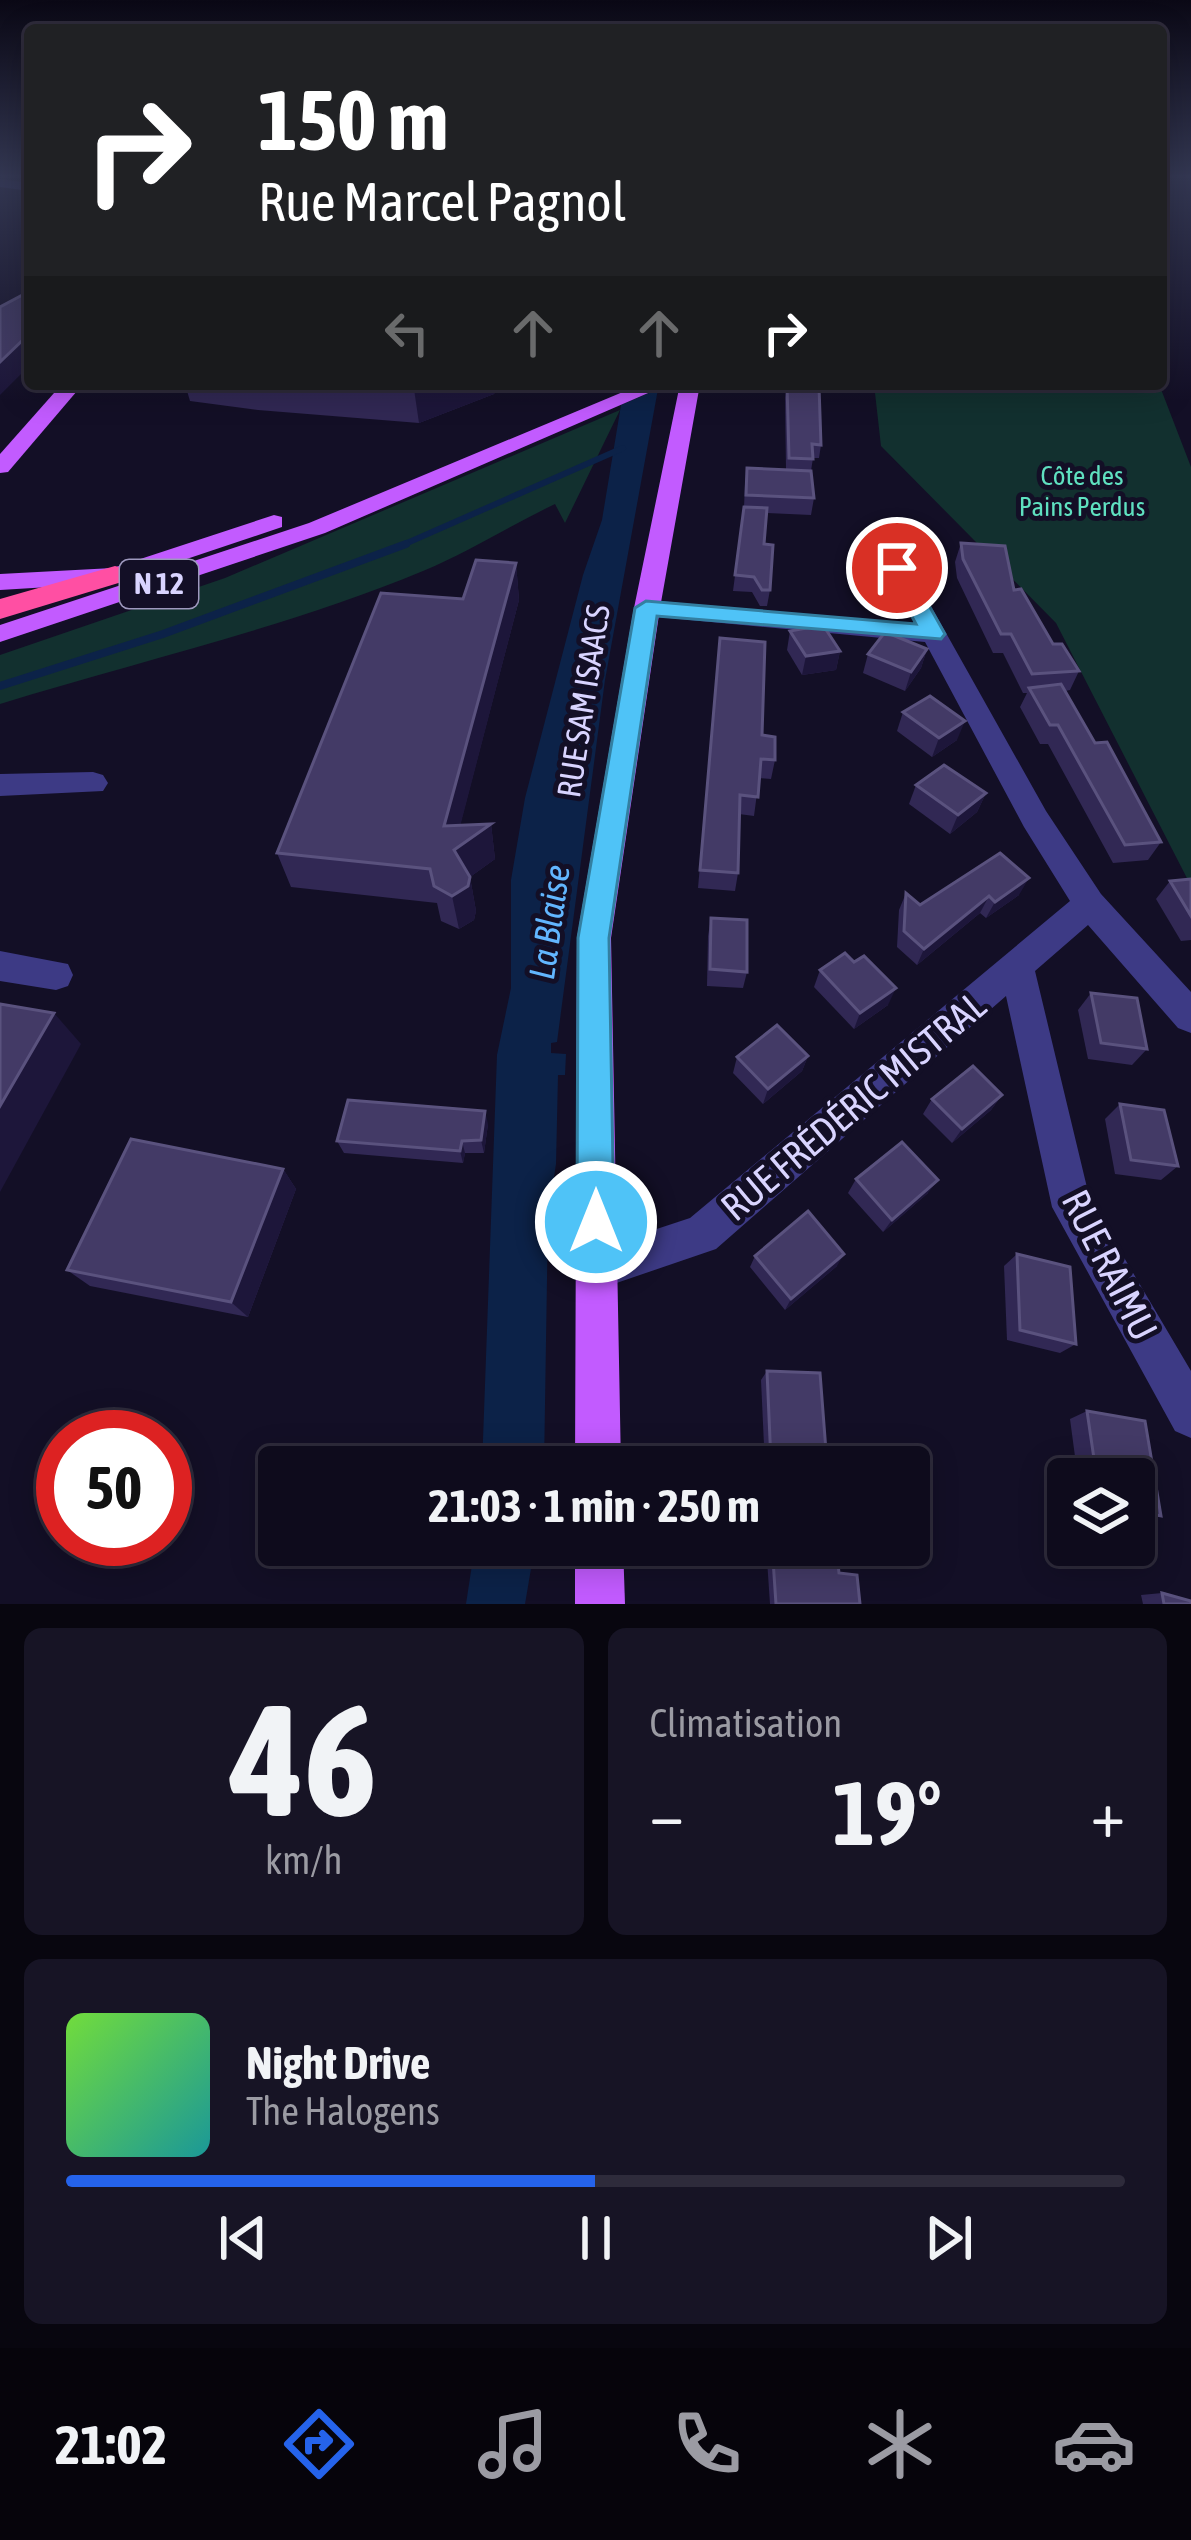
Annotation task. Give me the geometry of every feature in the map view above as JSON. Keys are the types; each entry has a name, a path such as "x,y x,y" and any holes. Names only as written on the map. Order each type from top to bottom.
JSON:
{"highway":[{"name":"N 12","path":"0,610 115,575"}],"main road":[{"path":"3,458 67,390"},
{"name":"N 12","path":"0,634 317,528 620,390"},
{"name":"N 12","path":"115,575 492,450 644,390"},
{"name":"RUE SAM ISAACS","path":"598,1446 594,938 646,608 689,390"},
{"path":"0,582 115,575"},
{"path":"600,1566 601,1603"}],"street":[{"path":"897,568 1035,819 1089,904 1191,1017"},
{"path":"646,608 933,634"},
{"path":"0,785 94,783"},
{"name":"RUE FRÉDÉRIC MISTRAL","path":"596,1269 702,1235 1089,904"},
{"path":"0,966 56,975"},
{"name":"RUE RAIMU","path":"1017,966 1072,1207 1191,1415"}],"green space":[{"name":"Côte des Pains Perdus","path":"875,390 1161,390 1191,467 1191,886 1056,623 881,446"},
{"path":"620,410 565,523 555,504 440,564 371,591 266,627 0,704 0,655 225,578"}],"water":[{"name":"La Blaise","path":"658,390 605,680 557,1042 551,1043 551,1053 566,1054 565,1075 558,1075 556,1164 548,1216 544,1446 483,1446 497,1055 511,988 511,880 525,798 583,575 602,520 621,405"},
{"path":"472,1566 531,1566 525,1604 466,1604"}],"building":[{"path":"24,294 24,339 0,362 0,307"},
{"path":"787,390 819,390 821,445 812,444 813,459 789,458"},
{"path":"747,468 811,471 814,498 746,495"},
{"path":"744,507 767,508 764,544 773,545 770,590 762,590 754,577 735,575"},
{"path":"961,543 1005,546 1014,590 1021,589 1053,644 1062,644 1079,671 1032,674 1011,634 1001,634 963,559"},
{"path":"476,560 516,563 444,826 491,824 454,850 470,877 468,886 452,896 434,886 430,869 277,853 381,593 463,599"},
{"path":"823,625 840,651 806,656 790,631"},
{"path":"885,632 927,649 911,672 868,654"},
{"path":"720,638 765,642 762,735 775,737 775,760 761,759 758,797 740,795 738,873 700,870"},
{"path":"1061,684 1095,743 1107,742 1161,842 1125,845 1058,725 1050,725 1029,688"},
{"path":"930,696 965,721 939,738 903,712"},
{"path":"944,765 986,793 958,815 916,785"},
{"path":"1000,853 1029,878 995,902 989,896 924,949 904,931 906,893 920,905"},
{"path":"1191,879 1191,916 1170,881"},
{"path":"711,918 747,920 747,972 710,969"},
{"path":"845,953 854,962 864,956 896,988 860,1013 820,970"},
{"path":"1091,993 1137,998 1147,1049 1101,1043"},
{"path":"0,1004 54,1013 0,1106"},
{"path":"777,1025 808,1056 768,1089 737,1057"},
{"path":"973,1066 1002,1095 962,1129 932,1099"},
{"path":"348,1100 485,1111 481,1140 462,1141 460,1151 337,1141"},
{"path":"1120,1104 1164,1110 1178,1166 1131,1160"},
{"path":"131,1139 283,1169 231,1302 67,1270"},
{"path":"902,1142 938,1180 892,1220 856,1179"},
{"path":"808,1211 844,1254 791,1299 755,1256"},
{"path":"1017,1254 1070,1267 1076,1344 1020,1330"},
{"path":"767,1371 820,1373 826,1446 770,1446"},
{"path":"1087,1411 1145,1421 1151,1458 1094,1458"},
{"path":"1155,1480 1161,1516 1155,1515"},
{"path":"773,1566 838,1566 839,1573 857,1575 860,1604 776,1604"},
{"path":"1162,1593 1191,1601 1191,1604 1164,1604"}],"waterway":[{"path":"399,547 623,448"},
{"path":"399,547 406,544"},
{"path":"0,686 163,634 399,547"}],"route":[{"path":"596,1222 594,938 646,608 933,634 897,568"}]}
